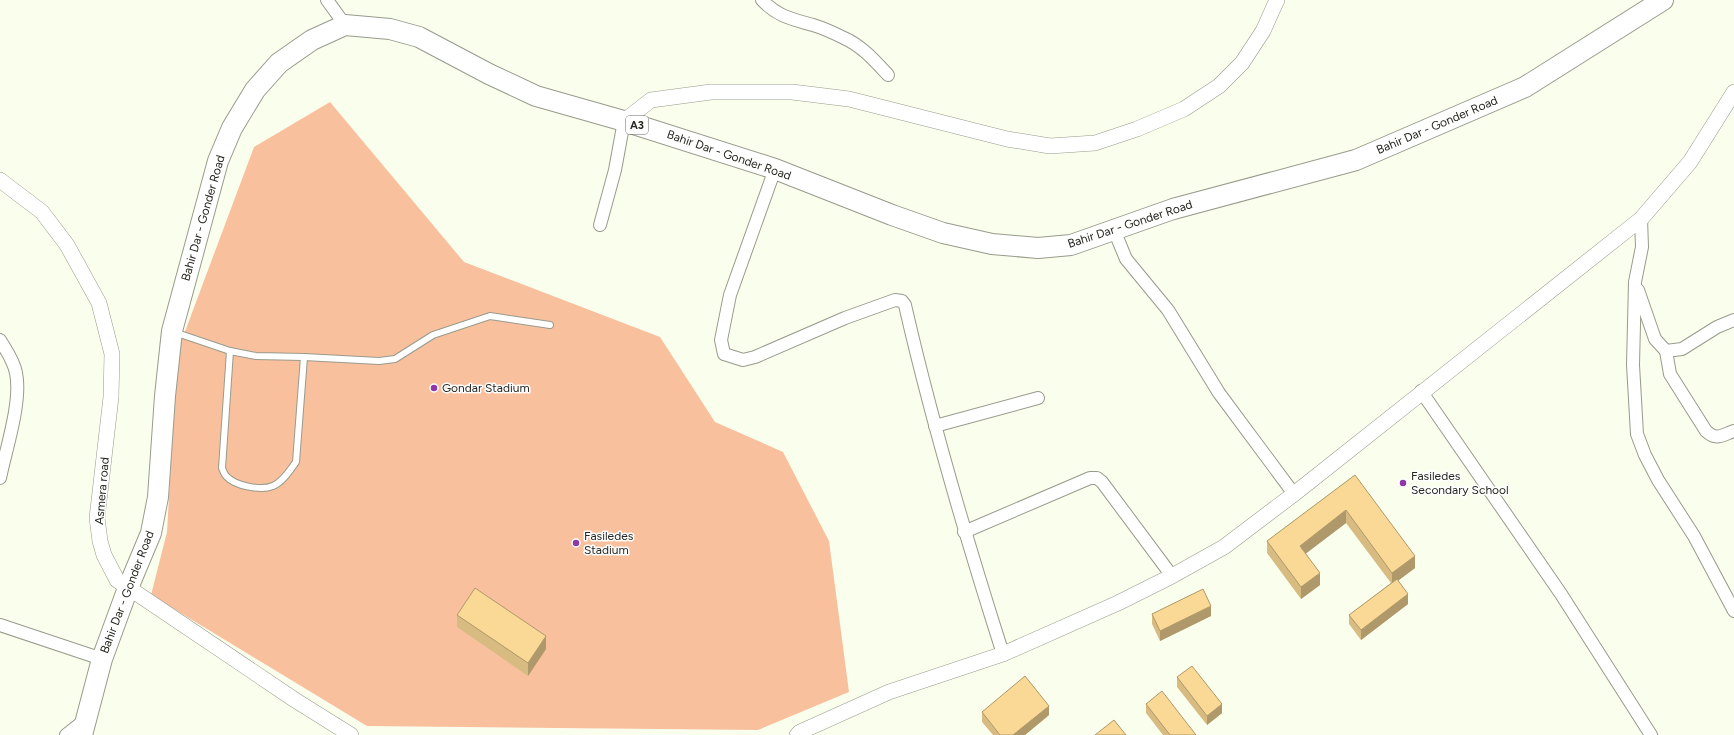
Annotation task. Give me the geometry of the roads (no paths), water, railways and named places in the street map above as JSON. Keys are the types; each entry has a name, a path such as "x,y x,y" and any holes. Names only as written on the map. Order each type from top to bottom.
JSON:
{"highway":[{"name":"Bahir Dar - Gonder Road","path":"83,727 102,659 128,588 151,533 158,497 165,396 172,331 218,161 232,128 255,90 279,63 312,40 345,25 390,28 419,38 536,96 624,121 775,169 892,215 943,233 992,244 1038,248 1071,245 1173,209 1356,160 1525,87 1663,0"}],"street":[{"path":"327,0 345,25"},
{"path":"762,0 769,7 784,17 813,25 846,38 868,53 888,75"},
{"path":"600,225 615,170 624,121 651,100 711,92 792,92 849,99 1007,138 1050,146 1095,143 1137,130 1184,109 1219,86 1242,63 1263,31 1277,0"},
{"path":"797,735 800,732 889,692 1003,654 1118,603 1172,576 1224,546 1294,494 1421,391 1641,219 1690,162 1734,92"},
{"path":"775,169 730,295 721,340 724,354 743,360 755,357 845,318 895,300 899,300 905,305 935,426 964,532 1003,654"},
{"name":"Asmera road","path":"0,180 42,212 68,245 99,303 112,354 112,361 111,397 97,518 100,541 104,554 117,580 295,700 351,735"},
{"path":"1641,219 1642,248 1635,282 1633,365 1637,434 1644,455 1658,480 1694,536 1734,611"},
{"path":"1114,230 1126,259 1168,310 1219,393 1294,494"},
{"path":"1635,282 1655,339 1666,352 1670,374 1706,431 1713,437 1719,438 1734,432"},
{"path":"1666,352 1682,349 1717,328 1734,320"},
{"path":"0,340 12,360 16,372 18,390 0,478"},
{"path":"1421,391 1561,594 1651,735"},
{"path":"935,426 1038,398"},
{"path":"964,532 1090,478 1096,478 1102,482 1172,576"},
{"path":"0,625 102,659"},
{"path":"66,735 83,727"}],"lane":[{"path":"172,331 230,351 256,356 379,361 395,358 433,335 490,316 550,325"},
{"path":"230,351 222,468 226,476 235,482 259,488 273,486 287,475 296,462 304,357"}],"place":[{"name":"Gondar Stadium","path":"434,388"},
{"name":"Fasiledes Secondary School","path":"1403,483"},
{"name":"Fasiledes Stadium","path":"576,543"}]}
